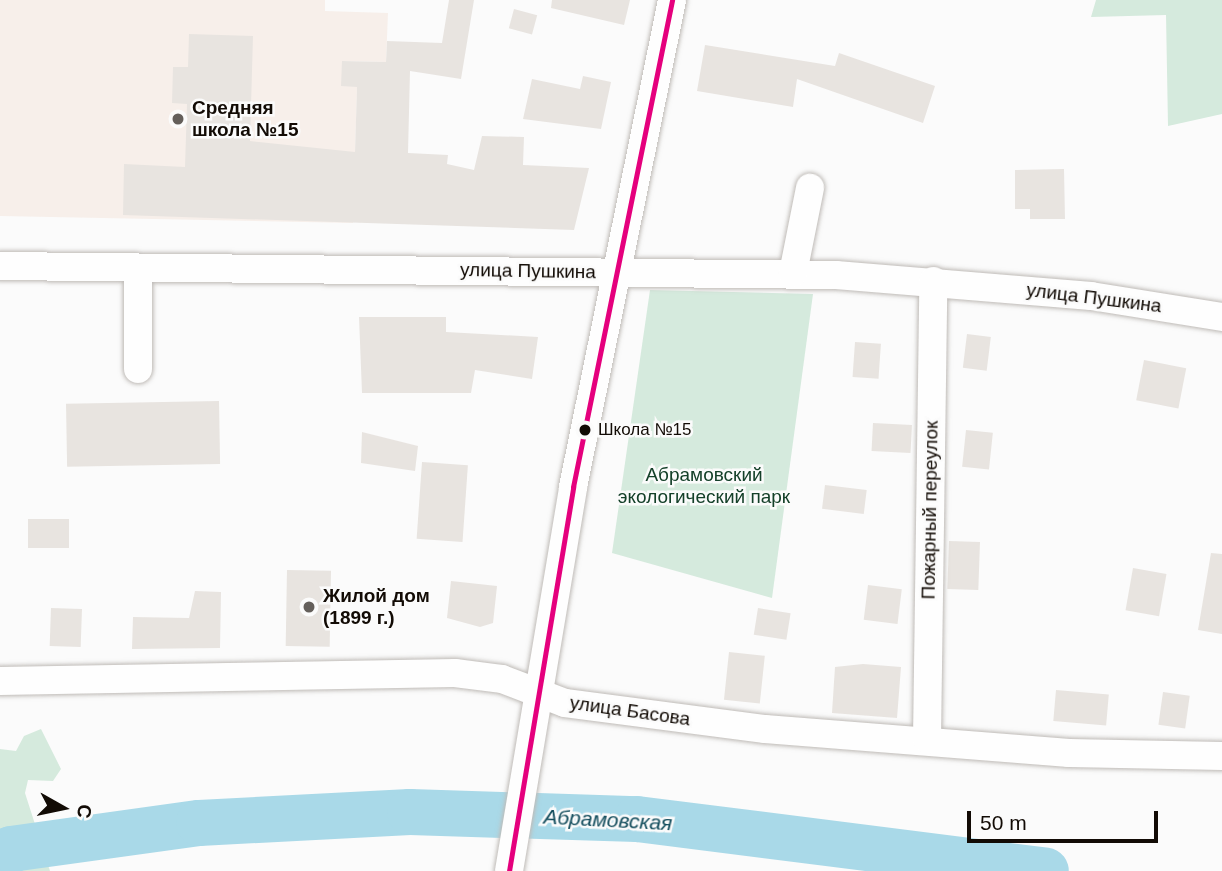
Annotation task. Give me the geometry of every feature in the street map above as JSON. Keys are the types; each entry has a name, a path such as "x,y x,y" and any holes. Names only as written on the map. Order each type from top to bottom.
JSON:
{"street":[{"path":"509,871 536,693 614,272 672,0"},
{"path":"793,274 810,188"},
{"name":"улица Пушкина","path":"0,266 793,274 933,281 1222,317"},
{"path":"138,268 138,369"},
{"name":"Пожарный переулок","path":"927,739 933,281"},
{"name":"улица Басова","path":"0,681 455,673 502,679 536,693 715,723 1069,753 1222,756"}],"shaded area":[{"name":"Средняя школа №15","path":"0,0 325,0 325,11 388,13 386,62 342,61 357,87 353,223 0,216"}],"green space":[{"path":"1096,0 1222,0 1222,114 1168,126 1166,15 1091,17"},
{"name":"Абрамовский экологический парк","path":"650,290 813,294 772,598 612,553"},
{"path":"41,729 61,769 53,781 28,780 25,793 50,871 0,871 0,749 16,751 24,736"}],"building":[{"path":"449,0 474,0 461,79 410,71 408,153 448,155 447,164 474,170 482,136 524,137 523,165 589,168 574,230 123,215 124,164 185,167 187,104 172,103 173,67 188,67 189,34 253,36 250,141 355,152 357,87 341,86 342,61 386,62 387,41 442,43"},
{"path":"552,0 630,0 624,25 551,8"},
{"path":"514,9 537,15 532,35 509,28"},
{"path":"705,45 835,66 839,53 935,86 923,123 797,79 793,107 697,91"},
{"path":"583,76 611,82 601,129 523,119 532,79 580,89"},
{"path":"1064,169 1065,219 1030,219 1030,209 1015,209 1015,170"},
{"path":"359,317 446,317 446,332 538,337 532,379 475,370 471,393 362,393"},
{"path":"967,334 991,337 987,371 963,368"},
{"path":"855,342 881,344 878,379 853,377"},
{"path":"1144,360 1186,368 1178,408 1136,400"},
{"path":"219,401 220,464 67,467 66,404"},
{"path":"873,423 912,425 910,453 872,451"},
{"path":"966,430 993,433 989,470 962,467"},
{"path":"362,432 418,446 415,471 361,463"},
{"path":"422,462 468,465 463,542 417,539"},
{"path":"825,485 867,490 864,514 822,509"},
{"path":"28,519 69,519 69,548 28,548"},
{"path":"949,541 980,542 978,590 947,589"},
{"path":"1211,553 1222,554 1222,634 1198,630"},
{"path":"1133,568 1166,574 1159,616 1126,610"},
{"path":"287,570 331,571 330,647 286,646"},
{"path":"451,581 497,586 493,623 480,627 447,618"},
{"path":"868,585 902,589 897,624 864,620"},
{"path":"195,591 221,592 220,648 132,649 133,617 189,618"},
{"path":"51,608 82,609 81,647 50,646"},
{"path":"758,608 791,613 786,640 754,635"},
{"path":"729,652 765,656 760,704 724,700"},
{"path":"863,664 901,667 897,718 832,713 835,667"},
{"path":"1056,690 1109,695 1106,726 1053,721"},
{"path":"1163,692 1190,696 1185,728 1158,725"}],"waterway":[{"name":"Абрамовская","path":"0,861 11,849 199,823 410,812 637,819 1046,871"},
{"name":"Абрамовская","path":"0,847 11,849"}],"transit line":[{"path":"509,871 573,487 672,0"}],"place":[{"name":"Средняя школа №15","path":"178,119"},
{"name":"Школа №15","path":"585,430"},
{"name":"Жилой дом (1899 г.)","path":"309,607"}]}
